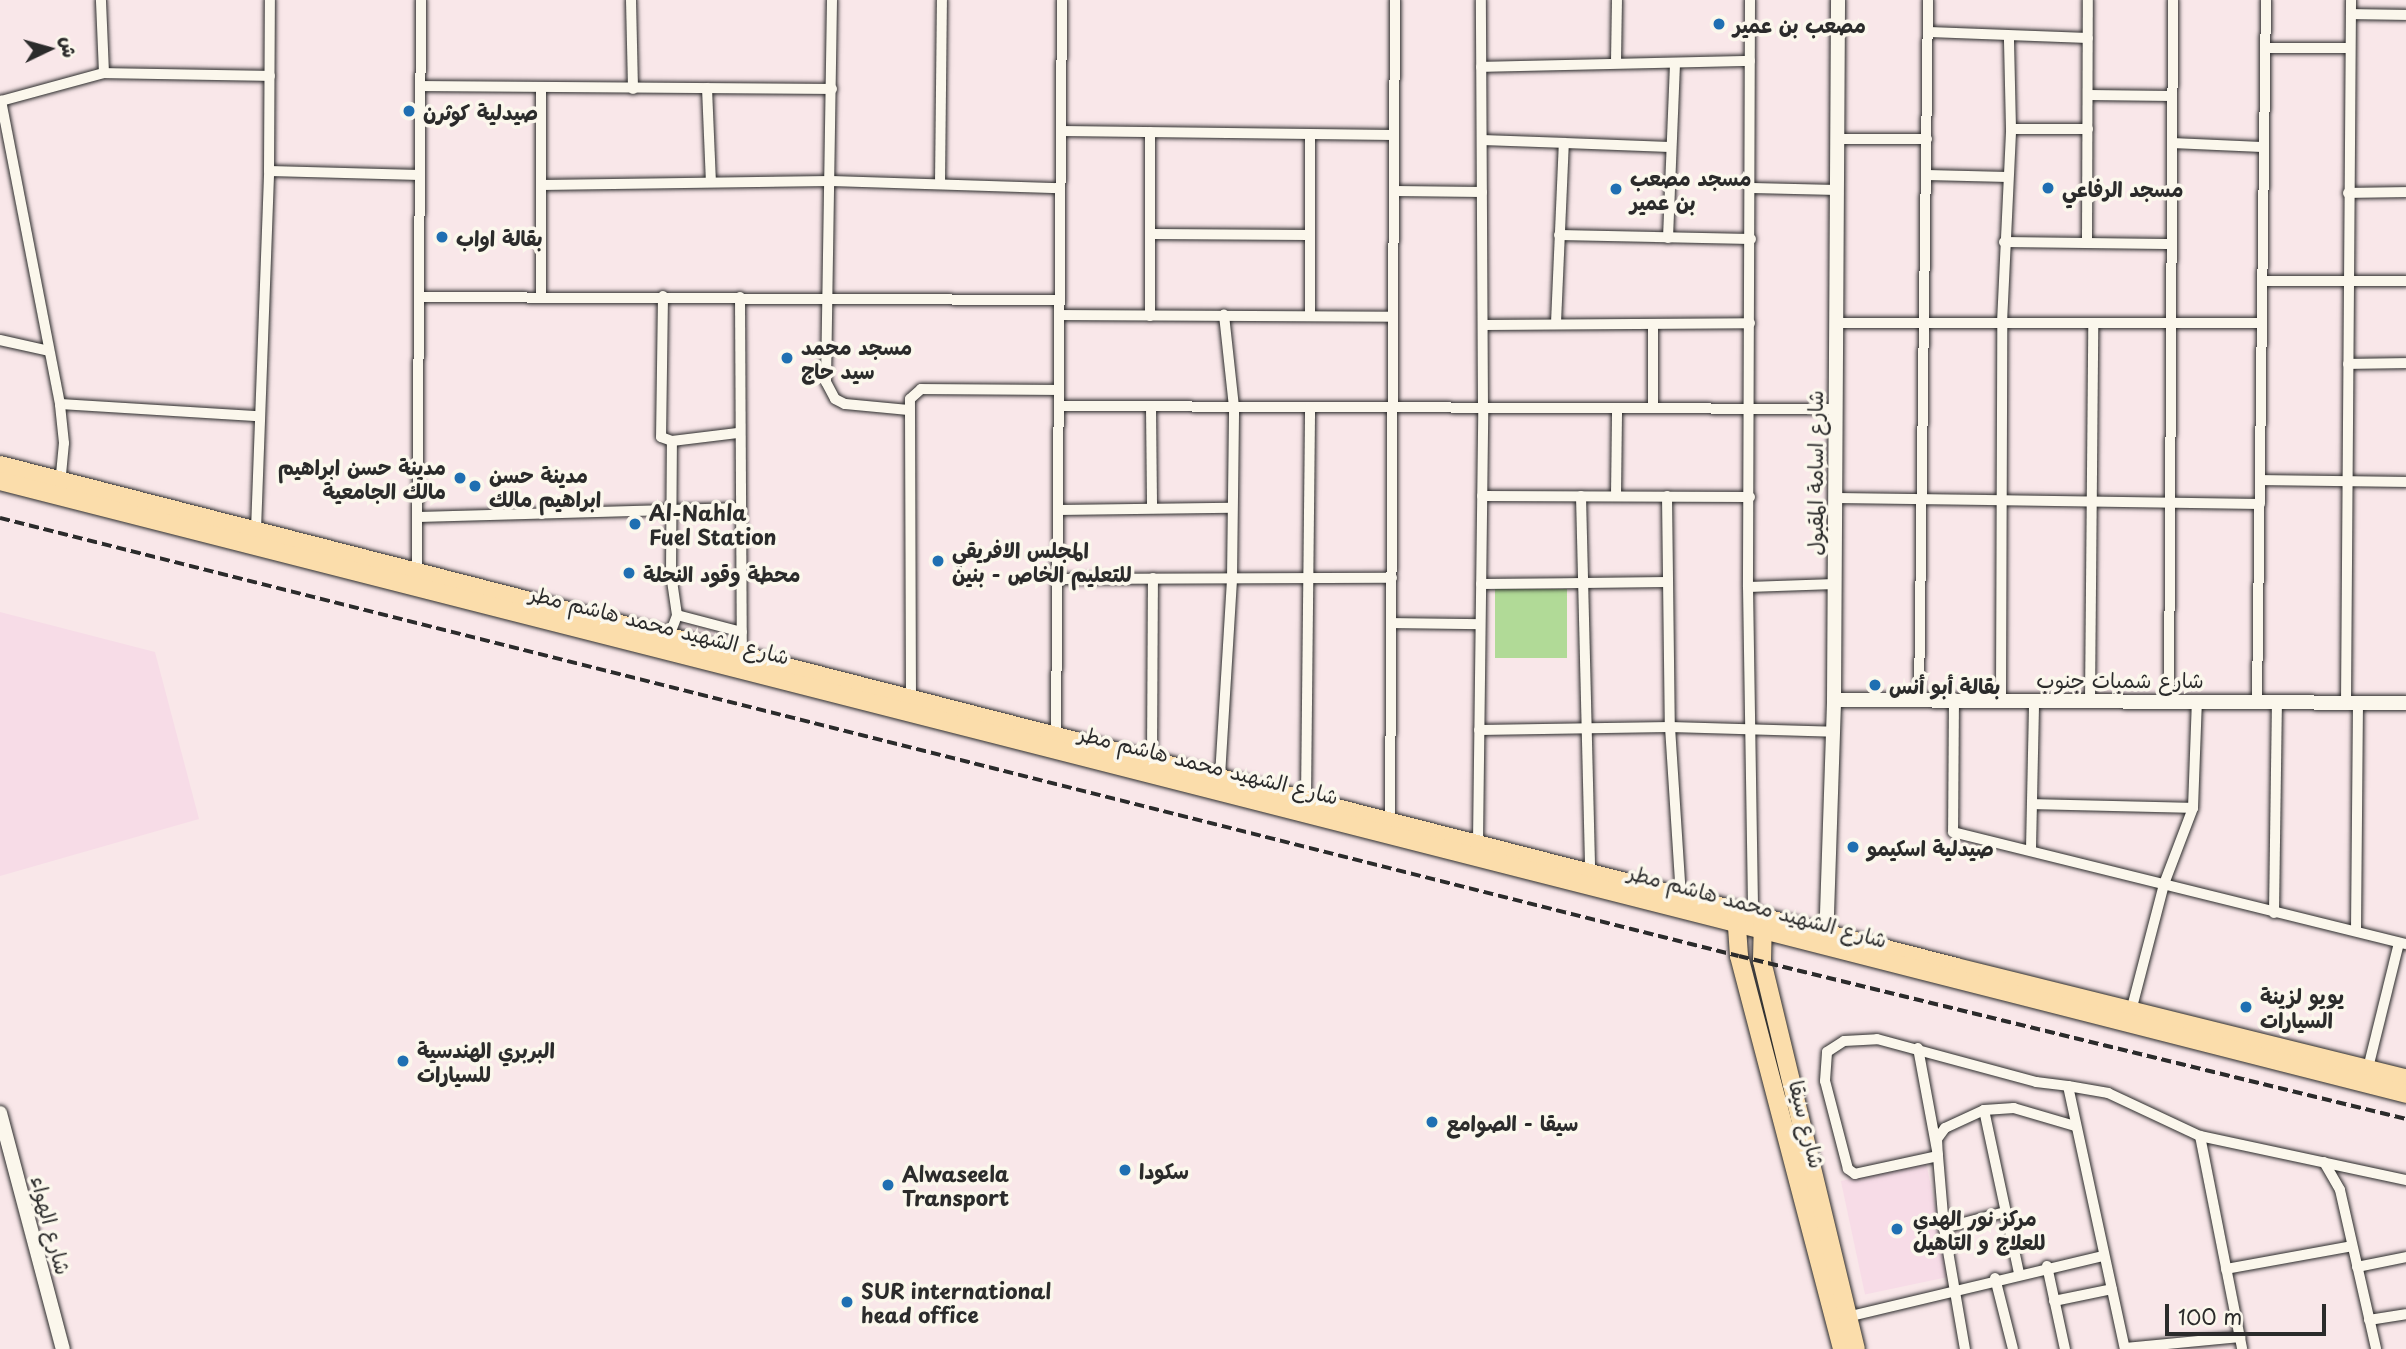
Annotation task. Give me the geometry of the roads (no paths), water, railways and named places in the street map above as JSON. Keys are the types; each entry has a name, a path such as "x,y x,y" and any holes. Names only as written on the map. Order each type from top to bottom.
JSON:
{"main road":[{"name":"شارع الشهيد محمد هاشم مطر","path":"0,465 59,488 1750,918 2406,1094"},
{"name":"شارع الشهيد محمد هاشم مطر","path":"0,481 59,488 256,530 416,578"},
{"name":"شارع الشهيد محمد هاشم مطر","path":"668,642 742,653 1590,871 1681,895 1750,918"},
{"name":"شارع سيقا","path":"1750,918 1856,1349"},
{"name":"شارع سيقا","path":"1750,918 1739,956 1842,1349"},
{"name":"شارع الشهيد محمد هاشم مطر","path":"1828,939 2406,1078"}],"street":[{"path":"101,0 104,73"},
{"path":"256,530 269,171 270,0"},
{"path":"416,578 421,0"},
{"path":"631,0 633,89"},
{"path":"832,0 826,373 835,399 855,406 909,410"},
{"path":"940,184 942,0"},
{"path":"1056,734 1062,0"},
{"path":"1390,820 1395,0"},
{"path":"1478,842 1483,408 1481,0"},
{"path":"1616,62 1617,0"},
{"path":"1749,0 1752,188 1748,587 1753,728 1750,918"},
{"name":"شارع اسامة المقبول","path":"1828,939 1834,700 1838,0"},
{"path":"1919,698 1928,0"},
{"path":"2087,242 2088,0"},
{"path":"2169,700 2173,0"},
{"path":"2257,702 2262,147 2266,0"},
{"path":"2351,0 2346,480 2356,931"},
{"path":"2351,14 2406,15"},
{"path":"1929,32 2001,31 2008,38 2011,129 2002,323 2004,499 2001,699"},
{"path":"2008,38 2088,38"},
{"path":"2265,48 2350,48"},
{"path":"1481,67 1750,61"},
{"path":"1668,238 1675,63"},
{"path":"1,102 104,73 270,76"},
{"path":"421,86 832,89"},
{"path":"541,87 541,297"},
{"path":"707,88 711,182"},
{"path":"2088,95 2172,96"},
{"path":"0,96 60,404 64,443 59,488"},
{"path":"2011,129 2088,129"},
{"path":"1061,131 1394,135"},
{"path":"1150,132 1150,316"},
{"path":"1310,135 1310,316"},
{"path":"1837,139 1927,139"},
{"path":"1482,140 1670,147"},
{"path":"1556,323 1564,143"},
{"path":"2172,143 2262,147"},
{"path":"269,171 420,175"},
{"path":"1927,175 2008,177"},
{"path":"541,185 831,181 1060,188"},
{"path":"1752,188 1837,190"},
{"path":"1394,191 1482,192"},
{"path":"2348,193 2406,192"},
{"path":"1150,233 1310,235"},
{"path":"1559,235 1751,239"},
{"path":"2004,242 2172,244"},
{"path":"2262,281 2406,281"},
{"path":"419,297 663,296 1060,300"},
{"path":"663,296 659,432 665,441 738,433"},
{"path":"740,297 738,433 742,653"},
{"path":"1220,776 1232,579 1234,407 1224,315"},
{"path":"1059,316 1393,317"},
{"path":"1483,325 1556,323 1653,326 1750,323"},
{"path":"1836,323 2261,323"},
{"path":"2090,701 2093,323"},
{"path":"1653,326 1653,408"},
{"path":"0,340 49,351"},
{"path":"2348,364 2406,363"},
{"path":"911,697 910,399 921,388 1059,390"},
{"path":"60,404 259,415"},
{"path":"1059,406 1836,409"},
{"path":"1151,407 1152,505"},
{"path":"1306,798 1311,579 1310,407"},
{"path":"1616,496 1617,408"},
{"path":"668,642 677,615 671,574 674,510 672,441"},
{"path":"2261,480 2406,482"},
{"path":"1482,496 1750,497"},
{"path":"1581,496 1590,871"},
{"path":"1667,496 1670,727 1681,895"},
{"path":"1836,498 2260,503"},
{"path":"1058,510 1152,505 1232,508"},
{"path":"418,517 741,508"},
{"path":"1152,759 1153,578"},
{"path":"1058,579 1392,578"},
{"path":"1481,584 1667,582"},
{"path":"1748,587 1835,584"},
{"path":"677,615 742,632"},
{"path":"1392,623 1480,624"},
{"path":"1954,698 1953,832 2031,849 2402,944 2368,1068"},
{"name":"شارع شمبات جنوب","path":"1834,700 1954,698 2406,703"},
{"path":"2031,849 2034,700"},
{"path":"2132,1011 2164,884 2193,808 2197,701"},
{"path":"2274,913 2277,702"},
{"path":"1479,730 1670,727 1833,732"},
{"path":"2033,803 2193,808"},
{"path":"1938,1156 1850,1172 1825,1081 1827,1052 1844,1041 1877,1039 1918,1048 2036,1082 2108,1093 2200,1136 2406,1180"},
{"path":"1918,1048 1938,1156"},
{"path":"2068,1086 2125,1349 2239,1337"},
{"path":"1965,1349 1944,1228 1937,1139 1945,1128 1984,1110 2014,1108 2075,1126"},
{"path":"1984,1110 2019,1273"},
{"name":"شارع الهواء","path":"0,1113 63,1349"},
{"path":"2200,1136 2242,1349"},
{"path":"2324,1162 2340,1190 2376,1349"},
{"path":"1944,1228 2005,1212"},
{"path":"2225,1269 2352,1246"},
{"path":"1847,1317 1995,1278 2104,1255"},
{"path":"2357,1267 2406,1257"},
{"path":"2047,1266 2065,1349"},
{"path":"1995,1278 2013,1349"},
{"path":"2054,1301 2112,1289"},
{"path":"2369,1320 2406,1314"}],"railway":[{"path":"0,518 1739,956 2406,1119"}],"place":[{"name":"مصعب بن عمير","path":"1719,24"},
{"name":"صيدلية كوثرن","path":"409,111"},
{"name":"مسجد الرفاعي","path":"2048,188"},
{"name":"مسجد مصعب بن عمير","path":"1616,189"},
{"name":"بقالة اواب","path":"442,237"},
{"name":"مسجد محمد سيد حاج","path":"787,358"},
{"name":"مدينة حسن ابراهيم مالك الجامعية","path":"460,478"},
{"name":"مدينة حسن ابراهيم مالك","path":"475,486"},
{"name":"Al-Nahla Fuel Station","path":"635,524"},
{"name":"المجلس الافريقي للتعليم الخاص - بنين","path":"938,561"},
{"name":"محطة وقود النحلة","path":"629,573"},
{"name":"بقالة أبو أنس","path":"1875,685"},
{"name":"صيدلية اسكيمو","path":"1853,847"},
{"name":"يويو لزينة السيارات","path":"2246,1007"},
{"name":"البربري الهندسية للسيارات","path":"403,1061"},
{"name":"سيقا - الصوامع","path":"1432,1122"},
{"name":"سكودا","path":"1125,1170"},
{"name":"Alwaseela Transport","path":"888,1185"},
{"name":"مركز نور الهدي للعلاج و التاهيل","path":"1897,1229"},
{"name":"SUR international head office","path":"847,1302"}]}
